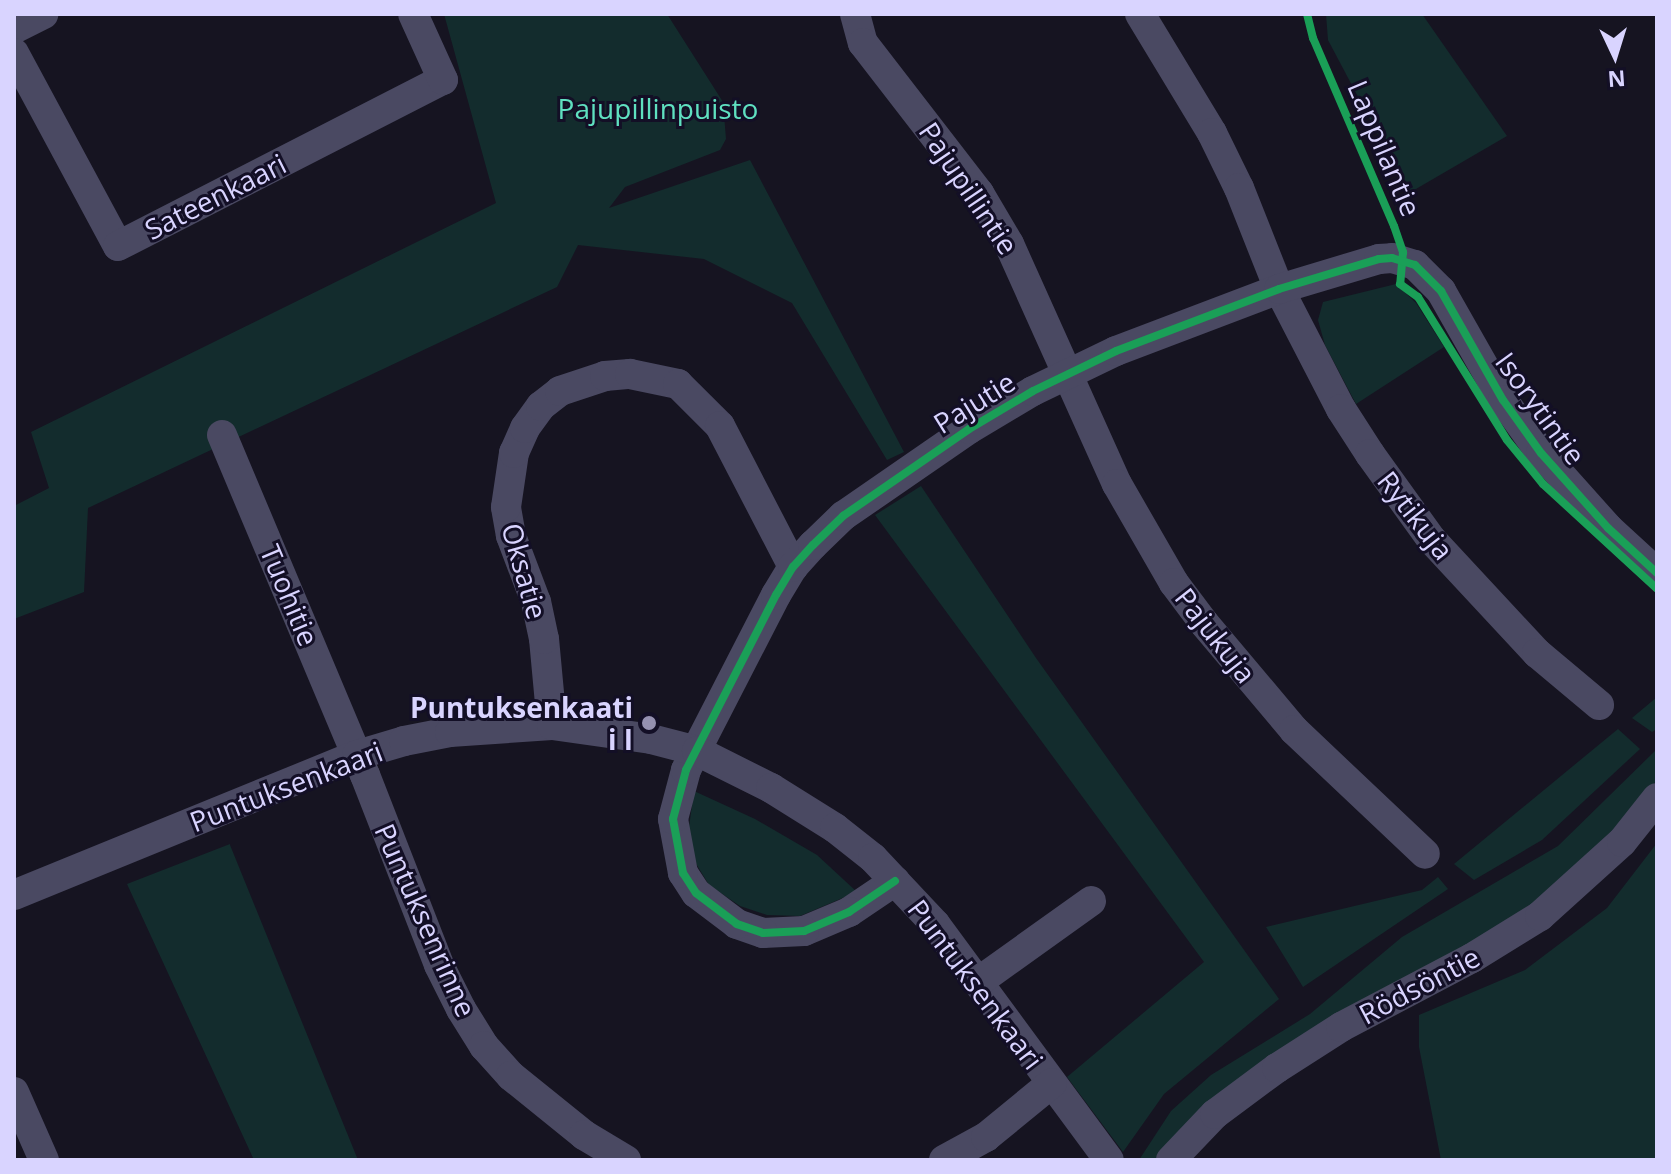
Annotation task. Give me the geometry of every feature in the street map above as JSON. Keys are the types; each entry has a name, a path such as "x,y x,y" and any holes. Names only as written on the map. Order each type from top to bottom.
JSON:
{"street":[{"path":"14,29 43,14"},
{"name":"Sateenkaari","path":"14,53 118,246 443,80 413,14"},
{"name":"Pajupillintie","path":"855,14 863,43 971,182 1009,244 1067,373"},
{"path":"1140,14 1212,133 1239,188 1279,289"},
{"name":"Pajutie","path":"895,881 849,912 804,931 763,933 737,924 696,893 680,860 673,819 676,798 686,770 758,627 793,567 843,516 875,493 969,429 1067,373 1279,289 1379,259 1402,260"},
{"name":"Isorytintie","path":"1402,260 1415,265 1441,291 1503,400 1541,453 1608,528 1657,573"},
{"name":"Rytikuja","path":"1279,289 1341,409 1423,529 1537,653 1599,705"},
{"name":"Pajukuja","path":"1067,373 1086,420 1143,534 1204,623 1304,740 1425,854"},
{"name":"Oksatie","path":"552,725 544,639 536,602 511,536 506,507 514,453 525,428 541,406 560,391 605,376 630,374 678,384 720,426 793,567"},
{"name":"Tuohitie","path":"222,435 357,755"},
{"name":"Puntuksenkaari","path":"14,895 357,755 450,732 552,725 607,731 697,751 771,788 835,828 895,881 935,924 1109,1160"},
{"name":"Puntuksenrinne","path":"357,755 439,965 484,1046 511,1076 546,1106 620,1159"},
{"name":"Rödsöntie","path":"1171,1160 1215,1114 1277,1068 1341,1027 1472,958 1540,916 1622,842 1657,798"},
{"path":"978,982 1091,901"},
{"path":"944,1160 986,1137 1052,1083"},
{"path":"14,1092 44,1160"}],"green space":[{"name":"Pajupillinpuisto","path":"444,14 667,14 723,102 726,139 720,150 625,187 609,208 750,160 904,452 887,460 792,303 704,259 578,245 557,287 88,508 84,592 14,619 14,506 49,488 31,432 496,203"},
{"path":"1326,14 1422,14 1507,136 1409,193 1328,40"},
{"path":"1396,284 1416,303 1444,347 1356,404 1325,345 1318,320 1323,302"},
{"path":"921,486 1036,658 1279,999 1164,1094 1123,1152 1067,1077 1204,962 875,515"},
{"path":"1657,697 1657,729 1652,732 1632,718"},
{"path":"1618,729 1640,749 1542,840 1474,880 1454,864"},
{"path":"1657,749 1657,780 1613,834 1562,885 1159,1160 1139,1160 1171,1111 1211,1075 1310,1014 1402,937 1558,846"},
{"path":"694,791 755,819 817,855 857,892 800,916 767,915 740,906 709,885 692,857 689,827"},
{"path":"1657,843 1657,1160 1441,1160 1419,1047 1419,1015 1525,970 1607,908"},
{"path":"230,844 358,1160 254,1160 127,884"},
{"path":"1438,877 1448,889 1303,987 1266,927 1422,890"}],"cycle path":[{"name":"Lappilantie","path":"1307,14 1313,38 1403,252 1400,284 1418,297 1507,440 1543,484 1657,589"},
{"path":"895,881 849,912 804,931 763,933 737,924 696,893 683,873 673,819 686,770 776,595 793,567 813,545 843,516 969,429 1033,391 1116,351 1279,289 1379,259 1392,258 1415,265 1441,291 1503,400 1541,453 1608,528 1657,573"}],"place":[{"name":"Puntuksenkaati i I","path":"649,723"}]}
